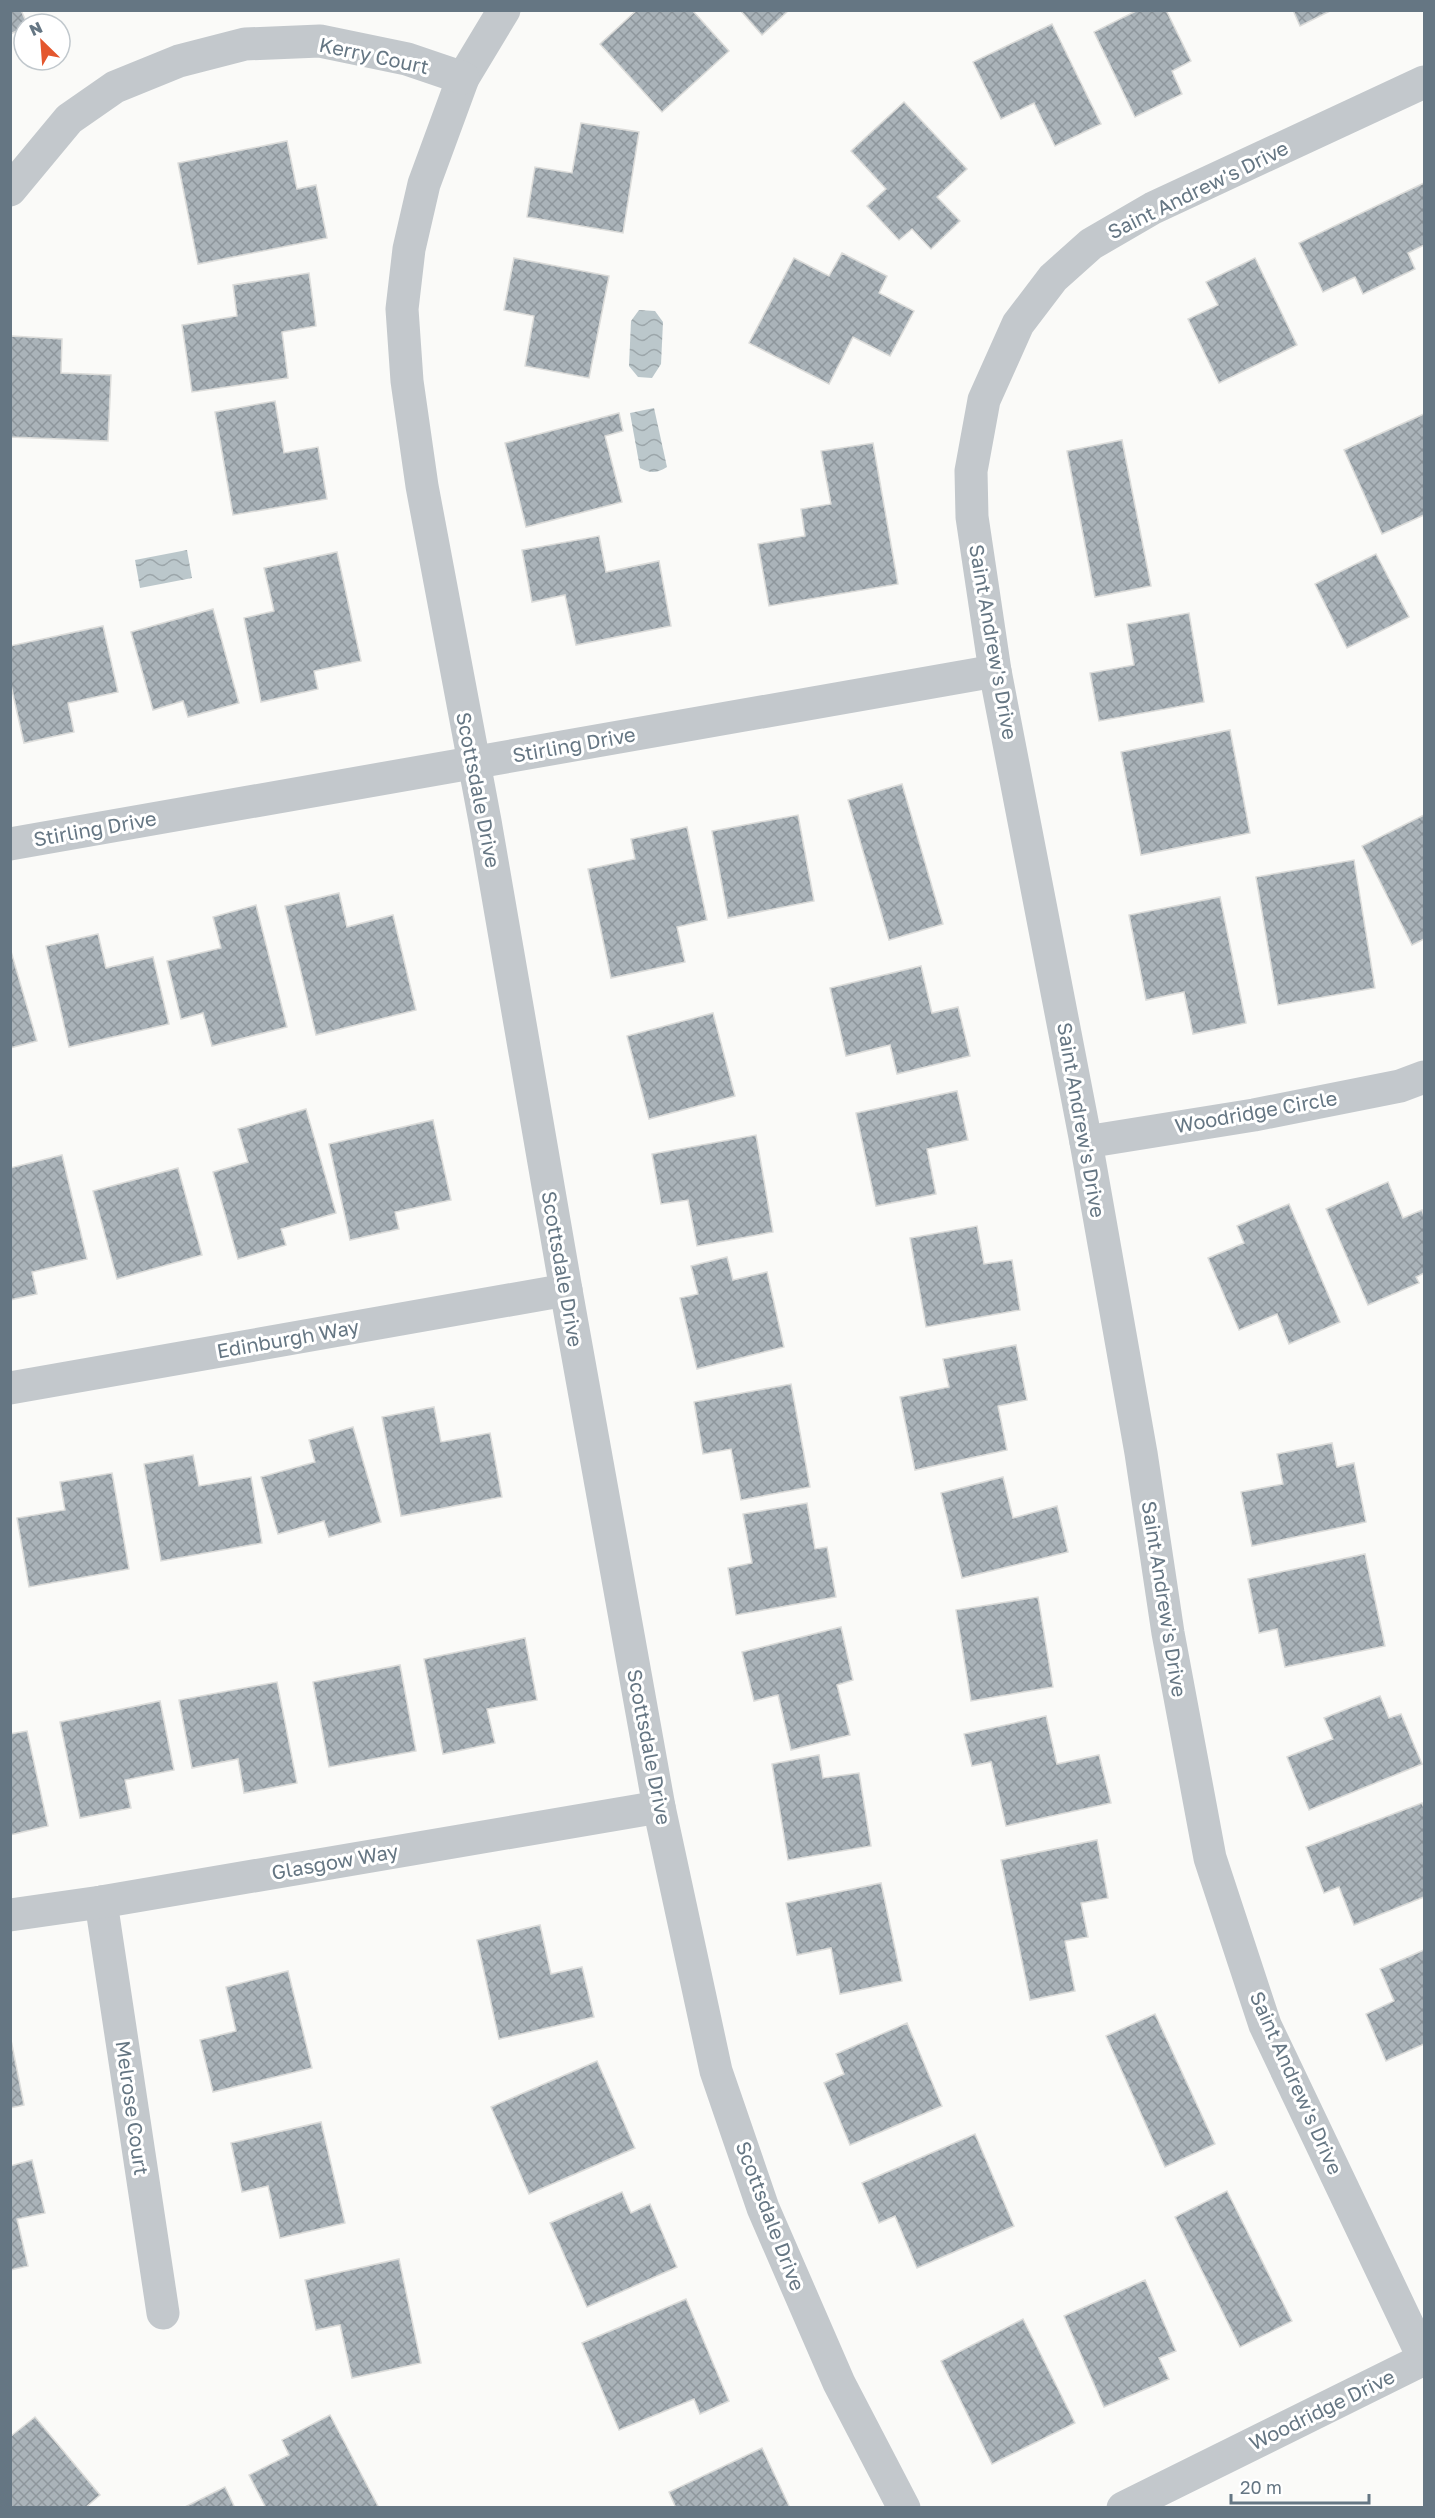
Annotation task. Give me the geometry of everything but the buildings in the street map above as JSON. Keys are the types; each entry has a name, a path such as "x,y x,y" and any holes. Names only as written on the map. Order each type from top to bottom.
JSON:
{"street":[{"name":"Scottsdale Drive","path":"504,10 463,78 424,184 409,249 402,309 407,381 422,486 474,763 659,1807 716,2071 763,2208 839,2383 904,2508"},
{"name":"Kerry Court","path":"10,190 69,119 115,87 179,61 245,44 320,41 406,59 463,78"},
{"name":"Saint Andrew's Drive","path":"1425,82 1153,208 1091,244 1053,278 1018,324 984,400 971,471 972,517 995,671 1086,1142 1141,1453 1168,1633 1210,1858 1265,2025 1425,2359"},
{"name":"Stirling Drive","path":"10,844 995,671"},
{"name":"Woodridge Circle","path":"1086,1142 1254,1115 1400,1086 1425,1077"},
{"name":"Edinburgh Way","path":"10,1388 566,1290"},
{"name":"Glasgow Way","path":"10,1915 101,1902 659,1807"},
{"name":"Melrose Court","path":"101,1902 163,2313"},
{"name":"Woodridge Drive","path":"1123,2508 1425,2359"}],"water":[{"path":"639,310 655,311 663,322 661,364 652,378 638,377 629,366 631,321"},
{"path":"654,408 667,467 654,472 640,468 630,413"},
{"path":"187,550 192,578 140,588 135,560"}]}
